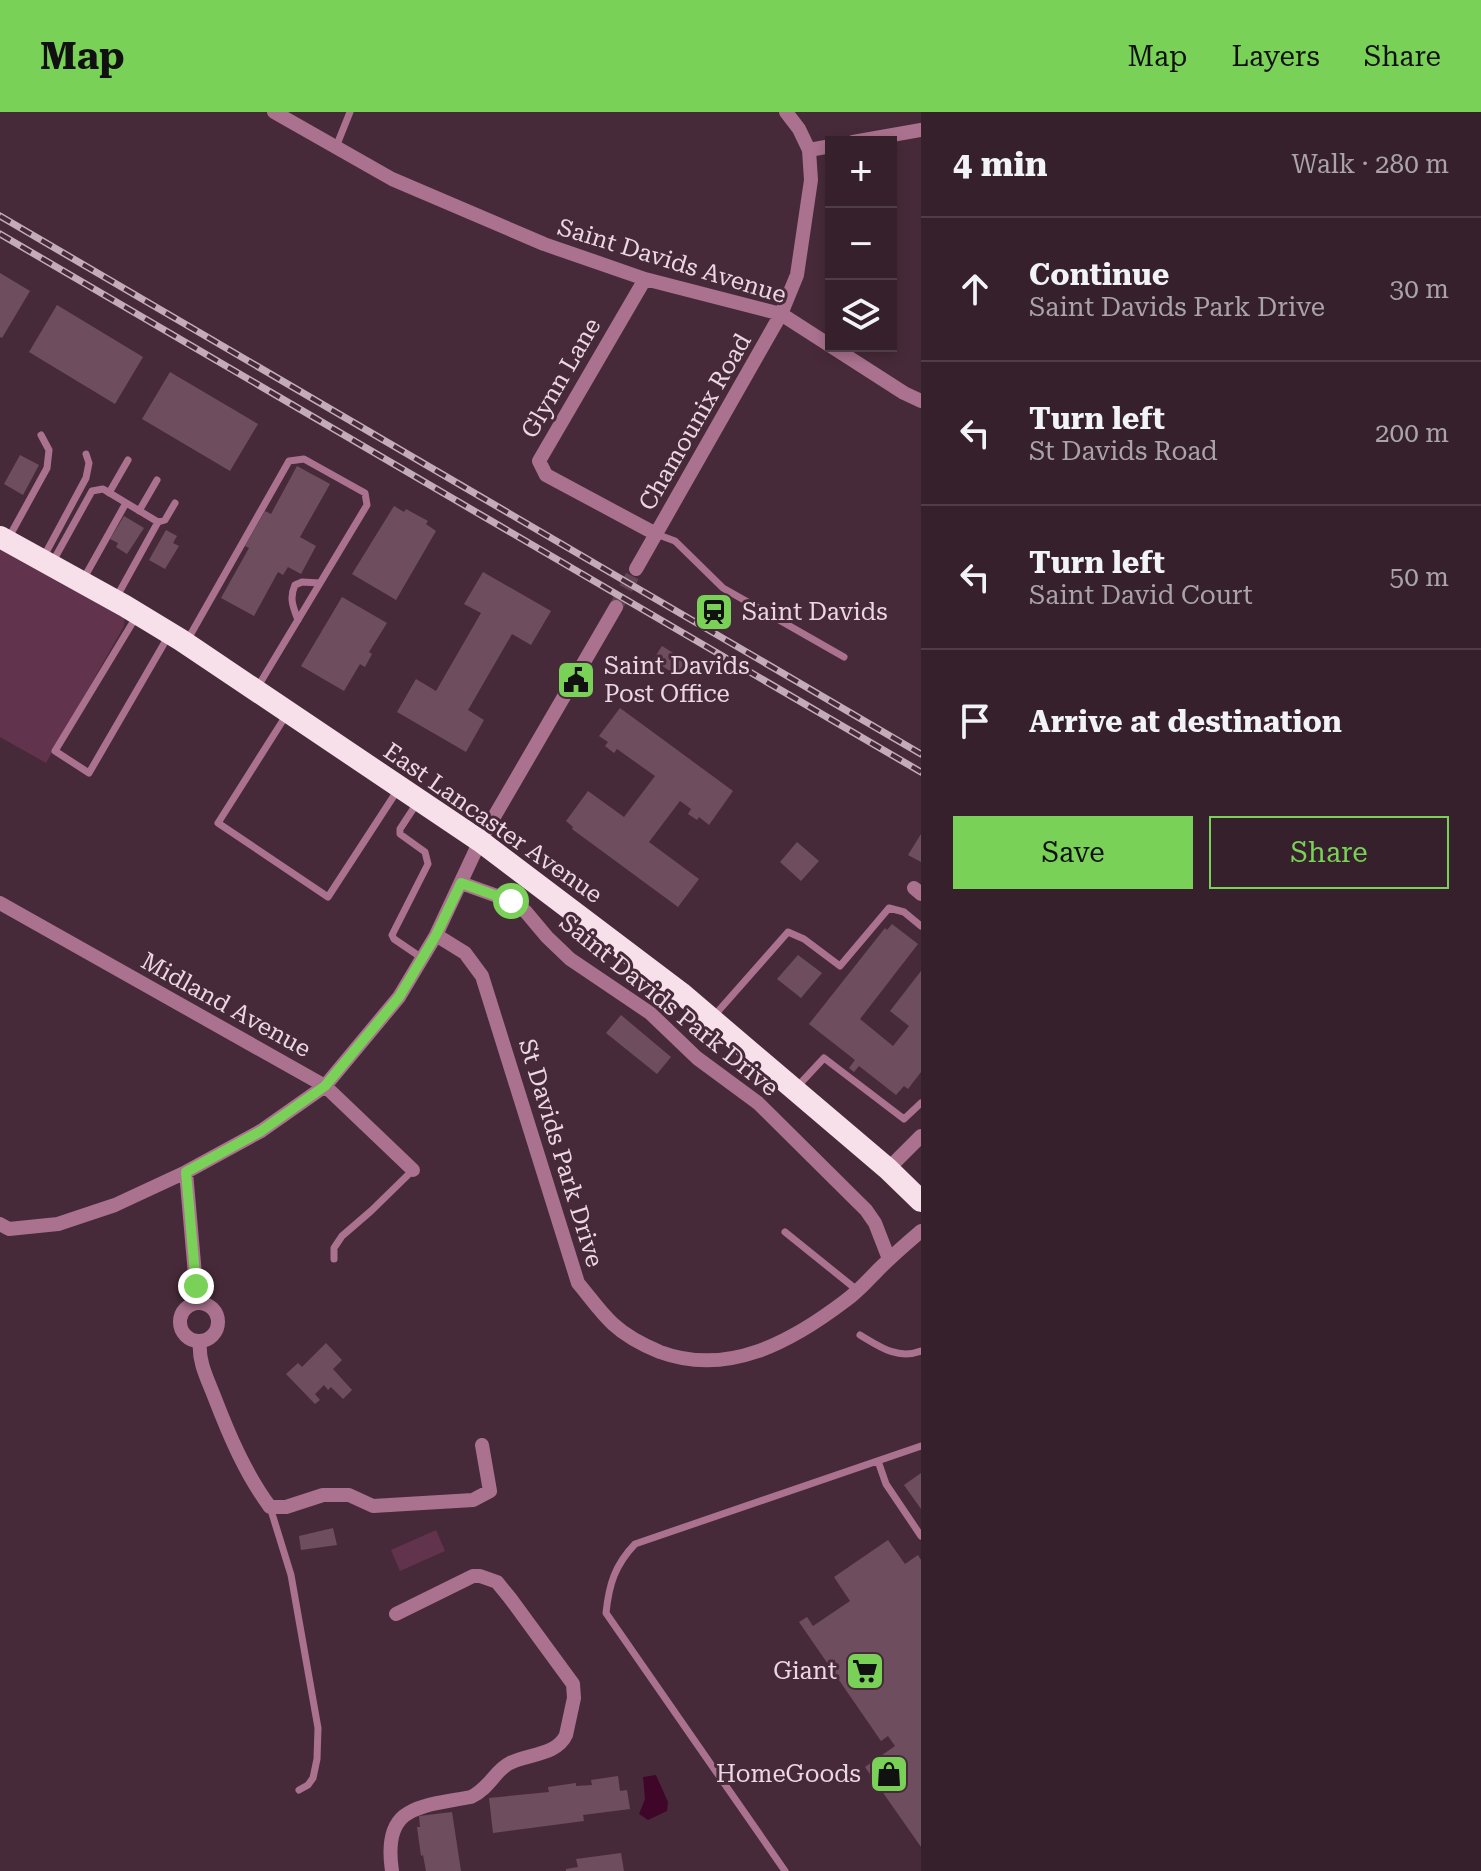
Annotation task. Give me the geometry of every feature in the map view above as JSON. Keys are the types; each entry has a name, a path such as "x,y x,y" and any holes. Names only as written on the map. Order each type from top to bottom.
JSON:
{"highway":[{"name":"East Lancaster Avenue","path":"4,539 178,638 480,841 662,978 888,1169 921,1201"}],"street":[{"name":"Saint Davids Avenue","path":"274,112 392,179 530,239 645,279 781,314 921,401"},
{"name":"Chamounix Road","path":"636,569 781,314 797,275 811,180 809,150 786,112"},
{"path":"887,136 921,130"},
{"path":"809,150 825,147"},
{"name":"Glynn Lane","path":"645,279 539,461 546,475 656,534"},
{"path":"0,1224 9,1229 58,1224 115,1205 186,1172 261,1131 325,1086 399,997 436,935 480,841 616,607"},
{"name":"Saint Davids Park Drive","path":"461,883 511,901 526,912 570,959 650,1013 697,1058 758,1103 866,1210 875,1223 889,1259"},
{"name":"Midland Avenue","path":"0,903 325,1086 413,1170"},
{"name":"St Davids Park Drive","path":"436,935 465,953 482,976 578,1283 612,1323 645,1346 705,1362 736,1359 782,1342 847,1300 921,1231"},
{"path":"888,1169 921,1136"},
{"path":"186,1172 196,1303"},
{"path":"196,1303 213,1309 218,1320 213,1336 200,1342 186,1337 180,1326 183,1311 196,1303"},
{"path":"200,1342 200,1360 232,1443 270,1507 286,1507 323,1495 349,1495 373,1506 473,1500 490,1491 482,1445"},
{"path":"392,1871 389,1844 399,1820 419,1807 471,1797 508,1764 555,1749 566,1735 574,1698 573,1684 497,1582 473,1576 396,1614"}],"lane":[{"path":"336,147 350,112"},
{"path":"4,539 47,468 49,450 41,435"},
{"path":"46,562 86,478 89,463 86,454"},
{"path":"138,614 55,751 89,773 289,461 304,459 365,493 367,505 255,690"},
{"path":"109,493 128,460"},
{"path":"139,511 157,480"},
{"path":"46,562 92,491 103,489 158,522"},
{"path":"82,582 126,503"},
{"path":"115,600 158,522 165,520 175,503"},
{"path":"656,534 675,541 723,588 844,657"},
{"path":"298,620 291,593 295,585 302,582 320,583"},
{"path":"288,713 218,823 328,897 400,787"},
{"path":"419,800 400,829 400,834 425,852 428,864 392,935 422,958"},
{"path":"712,1019 788,932 804,939 840,966 889,908 904,912 921,926"},
{"path":"795,1090 824,1058 904,1119 921,1103"},
{"path":"334,1259 334,1248 342,1236 413,1170"},
{"path":"785,1232 857,1290"},
{"path":"860,1335 890,1353 912,1354 921,1351"},
{"path":"785,1871 606,1613 608,1589 622,1558 635,1544 921,1446"},
{"path":"878,1461 886,1484 921,1536"},
{"path":"270,1507 291,1575 318,1728 313,1778 299,1790"}],"shaded area":[{"path":"0,537 125,606 124,626 46,763 0,737"},
{"path":"436,1530 445,1551 400,1571 391,1550"},
{"path":"656,1775 668,1802 667,1811 648,1820 639,1814 645,1799 643,1777"}],"building":[{"path":"0,273 30,291 2,338 0,337"},
{"path":"57,305 143,357 115,404 29,352"},
{"path":"170,372 258,424 230,471 142,419"},
{"path":"20,455 39,465 23,495 4,484"},
{"path":"297,466 330,484 300,537 316,546 301,574 288,567 283,575 278,572 254,616 221,598 249,548 245,546 265,511 271,514"},
{"path":"394,506 428,521 426,524 436,531 396,600 352,574"},
{"path":"124,516 144,528 127,554 110,539"},
{"path":"166,530 177,536 173,543 179,546 165,569 149,560"},
{"path":"483,572 551,611 531,645 512,634 468,710 484,720 466,752 397,712 416,679 436,691 481,613 464,604"},
{"path":"342,597 387,623 369,652 372,654 365,667 360,664 344,691 301,666"},
{"path":"662,646 686,661 676,675 653,660"},
{"path":"620,708 733,791 709,825 699,817 697,820 688,814 691,809 680,801 649,842 699,879 678,907 572,829 566,821 588,791 624,817 655,776 617,749 614,753 605,746 608,742 599,736"},
{"path":"921,834 921,862 908,855"},
{"path":"797,842 819,861 801,881 780,862"},
{"path":"892,924 918,944 860,1019 893,1046 909,1026 890,1011 921,971 921,1072 908,1089 904,1086 896,1095 859,1066 854,1072 849,1068 855,1060 809,1024 885,928 887,930"},
{"path":"798,955 822,973 801,998 777,979"},
{"path":"621,1015 671,1057 657,1074 606,1033"},
{"path":"326,1343 342,1360 333,1369 352,1390 343,1399 331,1387 328,1390 324,1385 315,1394 320,1400 315,1404 286,1374 298,1363 302,1367"},
{"path":"921,1473 921,1509 904,1485"},
{"path":"333,1528 337,1545 301,1550 299,1536"},
{"path":"888,1540 905,1564 918,1555 921,1560 921,1847 865,1767 895,1746 888,1736 881,1741 799,1622 807,1617 813,1626 850,1601 834,1577"},
{"path":"618,1776 620,1791 627,1790 630,1809 583,1815 584,1821 493,1833 489,1798 549,1792 548,1787 576,1783 576,1786 592,1785 591,1780"},
{"path":"452,1812 461,1871 426,1871 417,1827 420,1827 419,1816"},
{"path":"621,1853 624,1871 566,1871 578,1867 576,1859"}],"tunnel":[{"path":"616,607 636,569"}],"railway":[{"path":"0,216 921,754"},
{"path":"0,234 921,772"}],"place":[{"name":"Saint Davids","path":"714,612"},
{"name":"Saint Davids Post Office","path":"576,680"},
{"name":"Giant","path":"865,1671"},
{"name":"HomeGoods","path":"889,1774"}],"route":[{"path":"196,1286 186,1172 261,1131 325,1086 399,997 436,935 461,883 511,901"}]}
